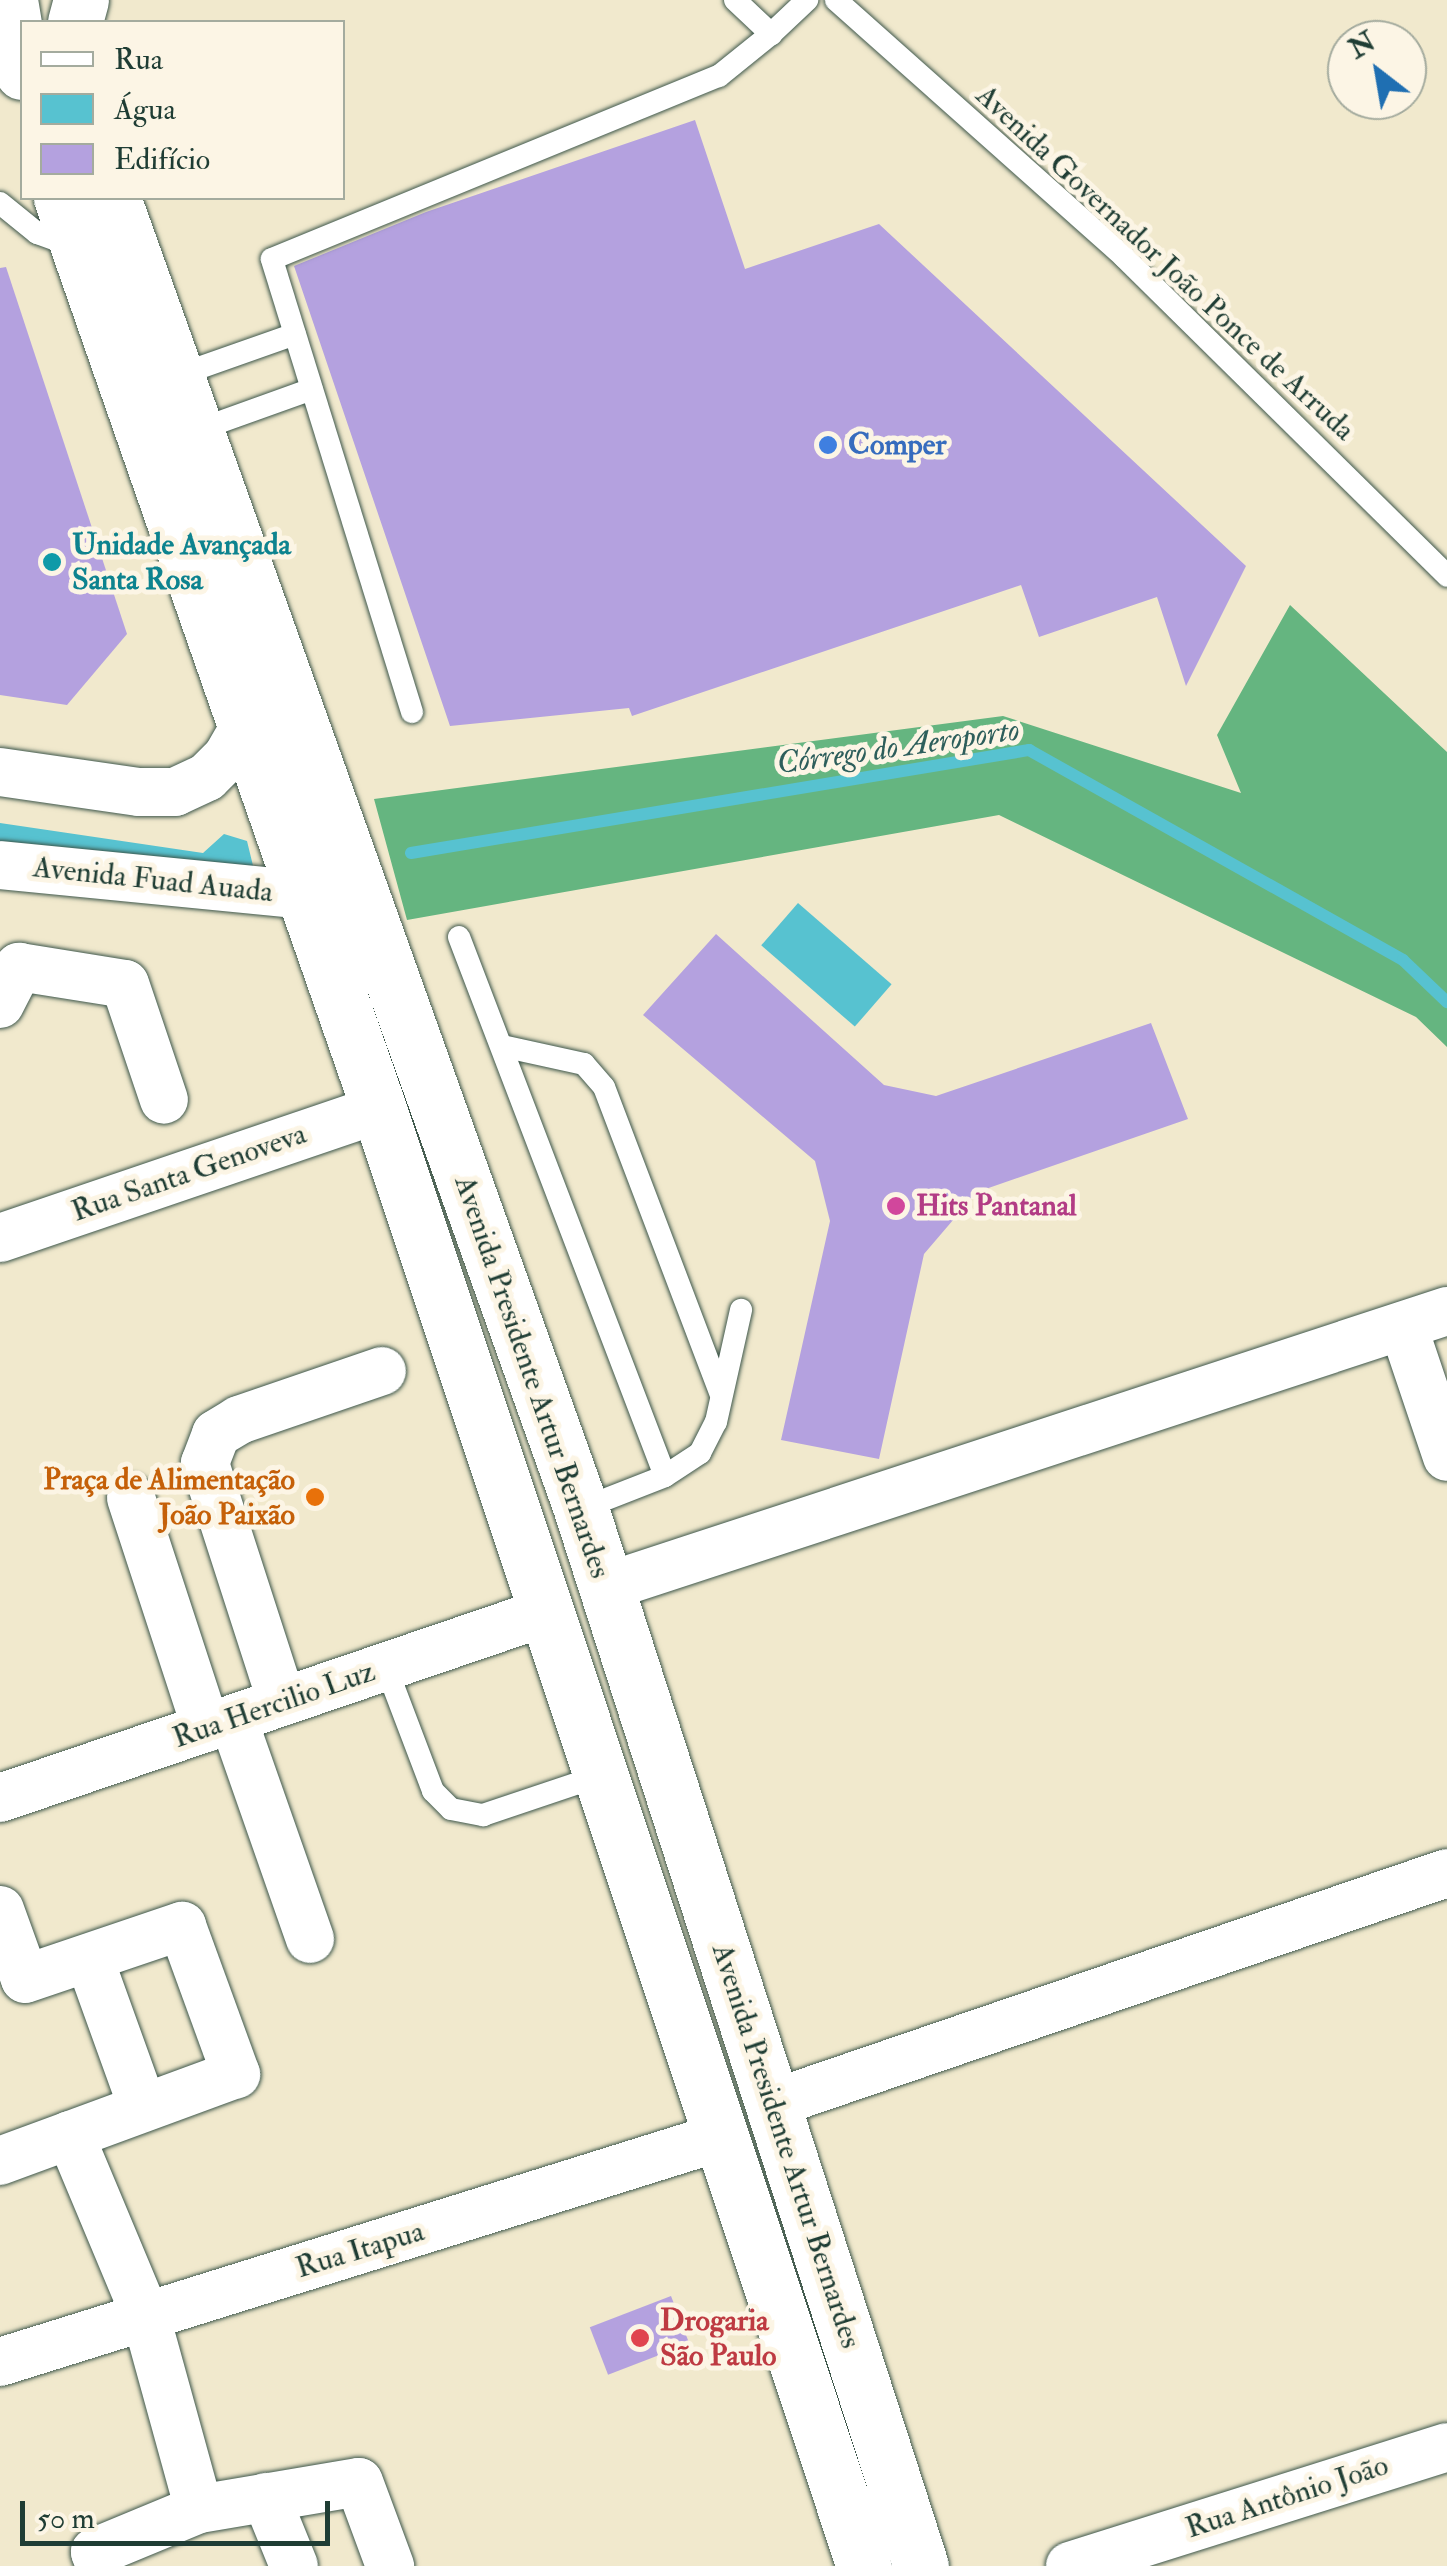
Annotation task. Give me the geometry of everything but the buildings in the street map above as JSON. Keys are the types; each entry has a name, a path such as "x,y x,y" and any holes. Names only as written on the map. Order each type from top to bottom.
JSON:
{"main road":[{"path":"10,0 20,60"},
{"name":"Avenida Presidente Artur Bernardes","path":"114,200 582,1509 921,2566"},
{"name":"Avenida Presidente Artur Bernardes","path":"69,222 379,1109 864,2566"}],"street":[{"path":"0,772 140,792 175,792 208,777 227,758 245,726"},
{"name":"Avenida Fuad Auada","path":"0,865 306,895"},
{"path":"0,1004 19,967 124,984 164,1100"},
{"name":"Rua Santa Genoveva","path":"0,1238 379,1109"},
{"path":"606,1587 1447,1311"},
{"path":"1403,1326 1447,1457"},
{"path":"282,1702 205,1464 216,1434 239,1420 382,1371"},
{"path":"131,1498 219,1723 310,1939"},
{"name":"Rua Hercilio Luz","path":"0,1798 549,1611"},
{"path":"772,2104 1447,1873"},
{"path":"0,1910 25,1980 182,1926 236,2074 0,2161"},
{"path":"89,1958 143,2108"},
{"path":"70,2135 146,2317 199,2509"},
{"name":"Rua Itapua","path":"0,2362 720,2137"},
{"name":"Rua Antônio João","path":"1070,2566 1447,2447"},
{"path":"100,2566 95,2552 199,2509 359,2482 390,2566"},
{"path":"266,2497 294,2566"}],"lane":[{"path":"735,0 771,34"},
{"path":"412,712 272,259 719,76 807,0"},
{"name":"Avenida Governador João Ponce de Arruda","path":"836,0 1124,257 1447,576"},
{"path":"0,203 37,233 69,222"},
{"path":"176,376 295,334"},
{"path":"196,431 312,389"},
{"path":"459,936 666,1476"},
{"path":"502,1046 584,1064 604,1087 721,1395"},
{"path":"582,1509 666,1476 700,1454 716,1422 741,1310"},
{"path":"386,1667 433,1791 451,1809 483,1815 602,1775"}],"green space":[{"path":"1290,605 1447,752 1447,1047 1416,1017 999,815 407,920 374,799 1003,716 1241,793 1217,735"}],"water":[{"path":"0,823 203,853 224,834 247,841 257,882 0,856"},
{"path":"798,903 892,984 855,1027 761,945"}],"waterway":[{"name":"Córrego do Aeroporto","path":"411,853 1029,750 1403,960 1447,1002"}],"place":[{"name":"Comper","path":"828,445"},
{"name":"Unidade Avançada Santa Rosa","path":"52,562"},
{"name":"Hits Pantanal","path":"896,1206"},
{"name":"Praça de Alimentação João Paixão","path":"315,1497"},
{"name":"Drogaria São Paulo","path":"640,2338"}]}
